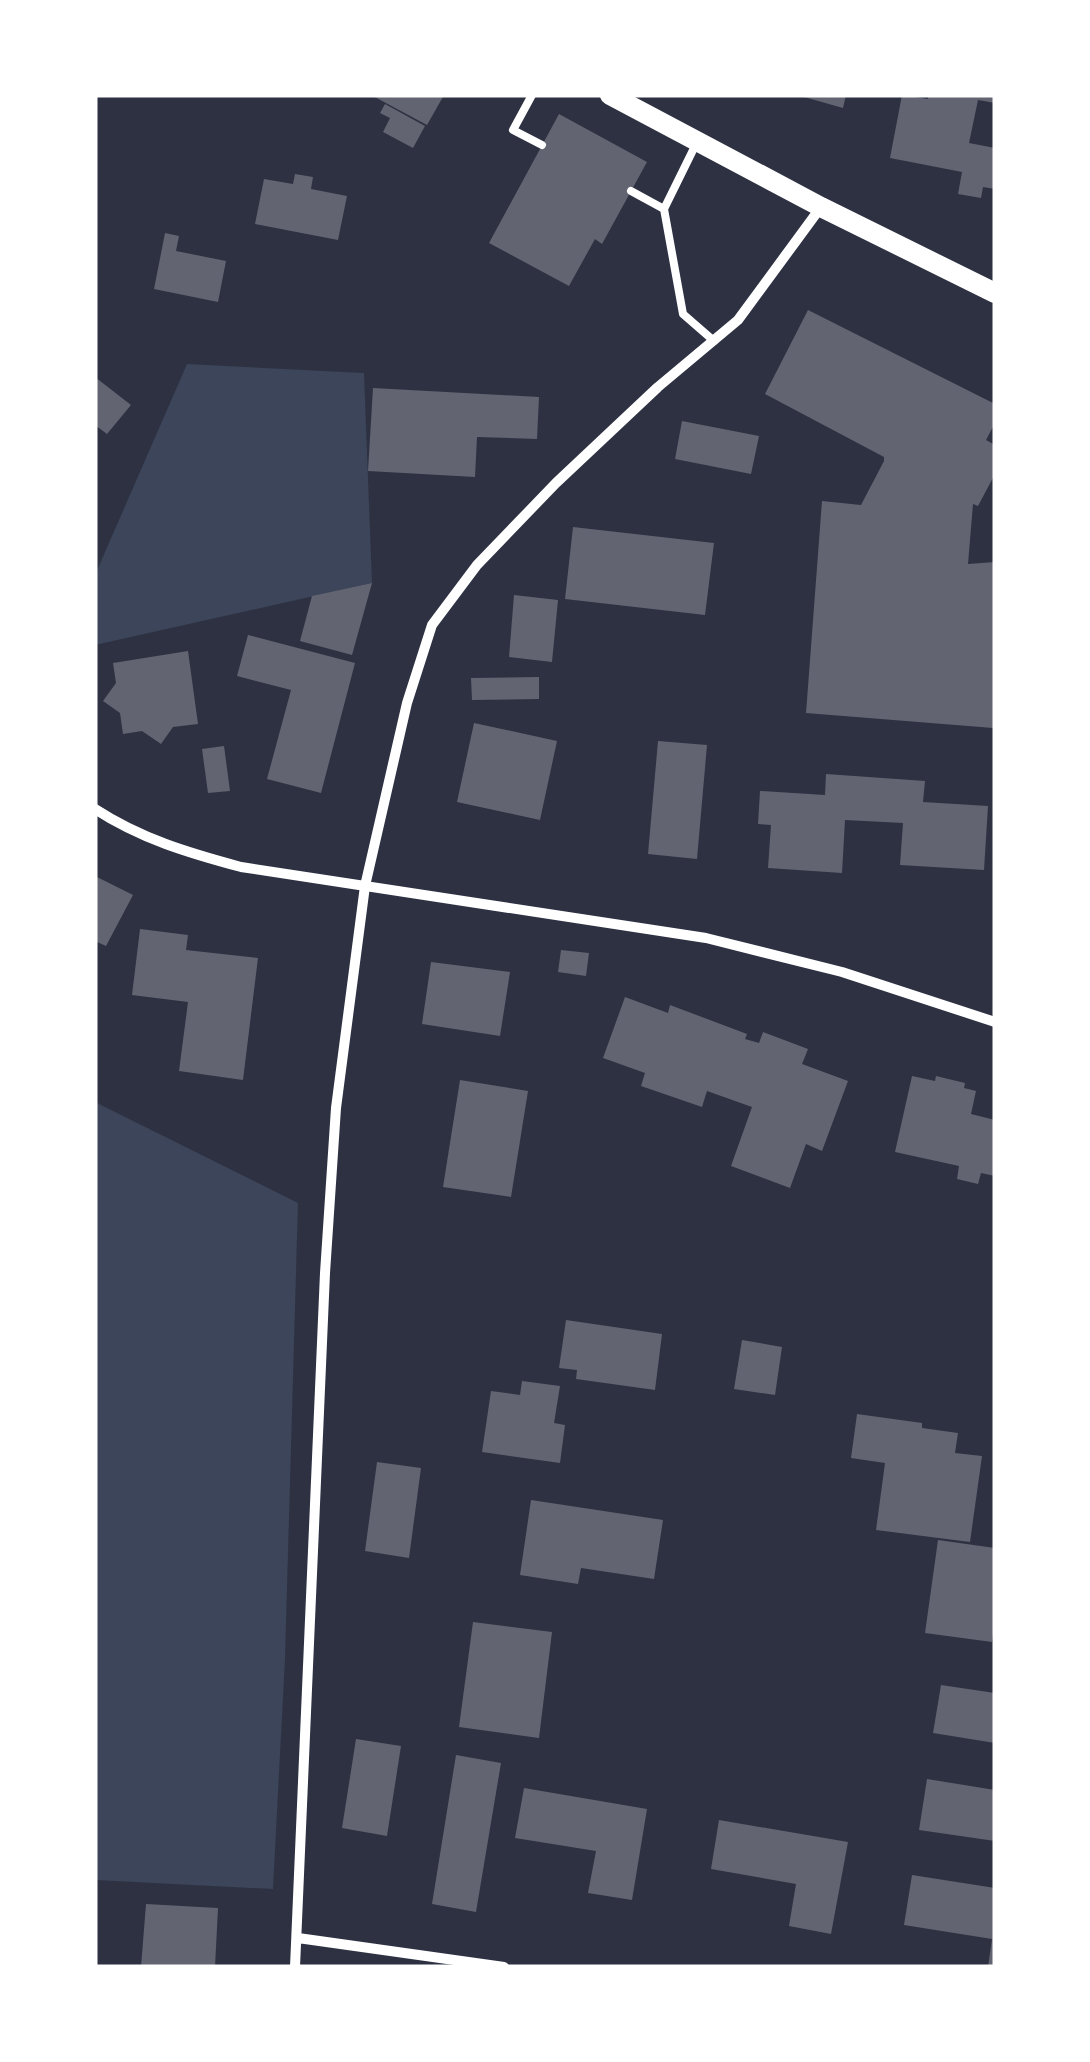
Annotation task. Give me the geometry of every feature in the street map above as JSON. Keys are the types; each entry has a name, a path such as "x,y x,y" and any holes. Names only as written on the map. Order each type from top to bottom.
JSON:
{"main road":[{"path":"610,95 821,207 995,293"}],"street":[{"path":"295,1967 324,1273 336,1108 365,886 407,704 432,626 477,565 556,483 738,320 821,207"},
{"path":"95,810 170,848 241,867 706,938 842,972 995,1022"},
{"path":"298,1938 504,1967"}],"lane":[{"path":"532,95 513,130 542,145"},
{"path":"697,142 664,209 683,314 714,342"},
{"path":"631,192 664,209"}],"shaded area":[{"path":"187,364 364,373 372,583 95,645 95,575"},
{"path":"95,1102 298,1203 285,1659 273,1889 95,1880"}],"building":[{"path":"371,95 444,95 427,125"},
{"path":"797,95 846,95 843,108"},
{"path":"902,95 928,99 928,95 995,95 995,103 978,100 969,143 995,148 995,189 983,187 981,198 958,194 962,172 890,158"},
{"path":"385,104 425,126 413,148 383,132 390,118 380,113"},
{"path":"559,114 647,162 602,244 595,239 569,286 489,243"},
{"path":"295,174 313,177 311,189 347,196 338,240 255,224 264,179 293,184"},
{"path":"165,233 179,236 176,251 226,261 218,302 154,289"},
{"path":"808,310 995,404 995,423 986,440 995,445 995,474 978,506 973,504 968,564 995,562 993,728 806,713 822,501 861,505 884,461 884,457 765,394"},
{"path":"95,377 131,405 107,434 95,425"},
{"path":"373,388 539,397 537,439 477,437 475,477 368,471"},
{"path":"682,421 759,436 751,474 675,459"},
{"path":"573,527 714,543 705,615 565,599"},
{"path":"372,583 352,655 300,641 312,596"},
{"path":"514,595 558,600 552,662 509,657"},
{"path":"248,635 355,663 321,793 267,779 291,690 237,676"},
{"path":"188,651 198,724 173,727 161,744 142,731 123,734 120,713 103,701 116,683 113,663"},
{"path":"539,677 539,699 472,700 471,678"},
{"path":"474,723 557,741 540,820 457,802"},
{"path":"658,741 707,745 697,859 648,854"},
{"path":"224,746 230,791 208,793 202,749"},
{"path":"826,774 925,781 923,802 988,806 984,870 900,865 903,823 845,820 842,873 768,868 771,825 758,824 760,791 825,795"},
{"path":"95,876 133,895 106,946 95,941"},
{"path":"140,929 188,935 186,950 258,958 243,1080 179,1071 188,1002 132,995"},
{"path":"561,950 589,953 586,976 558,972"},
{"path":"431,962 510,972 500,1036 422,1024"},
{"path":"625,997 668,1013 670,1005 747,1034 745,1039 759,1043 763,1032 808,1049 802,1064 848,1081 822,1151 806,1144 790,1188 731,1166 752,1107 707,1091 702,1107 641,1086 645,1073 603,1058"},
{"path":"912,1076 935,1081 936,1076 965,1083 964,1088 976,1091 971,1114 995,1120 995,1176 981,1173 978,1184 957,1179 959,1166 895,1152"},
{"path":"460,1080 528,1091 511,1197 443,1187"},
{"path":"566,1320 662,1334 655,1390 576,1379 577,1370 559,1368"},
{"path":"742,1340 782,1347 775,1395 734,1389"},
{"path":"522,1381 560,1386 554,1423 565,1425 560,1463 482,1452 491,1391 520,1395"},
{"path":"857,1414 922,1423 922,1428 958,1433 955,1453 982,1456 970,1542 876,1530 885,1463 851,1458"},
{"path":"377,1462 421,1468 409,1558 365,1551"},
{"path":"531,1500 663,1520 654,1579 581,1568 578,1584 520,1575"},
{"path":"938,1540 995,1548 992,1642 925,1633"},
{"path":"473,1622 552,1632 539,1738 459,1727"},
{"path":"941,1685 995,1693 995,1743 933,1733"},
{"path":"356,1739 401,1746 387,1836 342,1828"},
{"path":"456,1755 501,1763 476,1912 432,1904"},
{"path":"927,1779 995,1790 995,1841 919,1830"},
{"path":"524,1788 647,1809 632,1900 588,1893 596,1851 515,1838"},
{"path":"719,1820 848,1842 831,1934 789,1926 796,1884 711,1869"},
{"path":"912,1875 995,1888 995,1967 988,1967 992,1939 904,1925"},
{"path":"146,1904 218,1908 215,1967 141,1967"}]}
